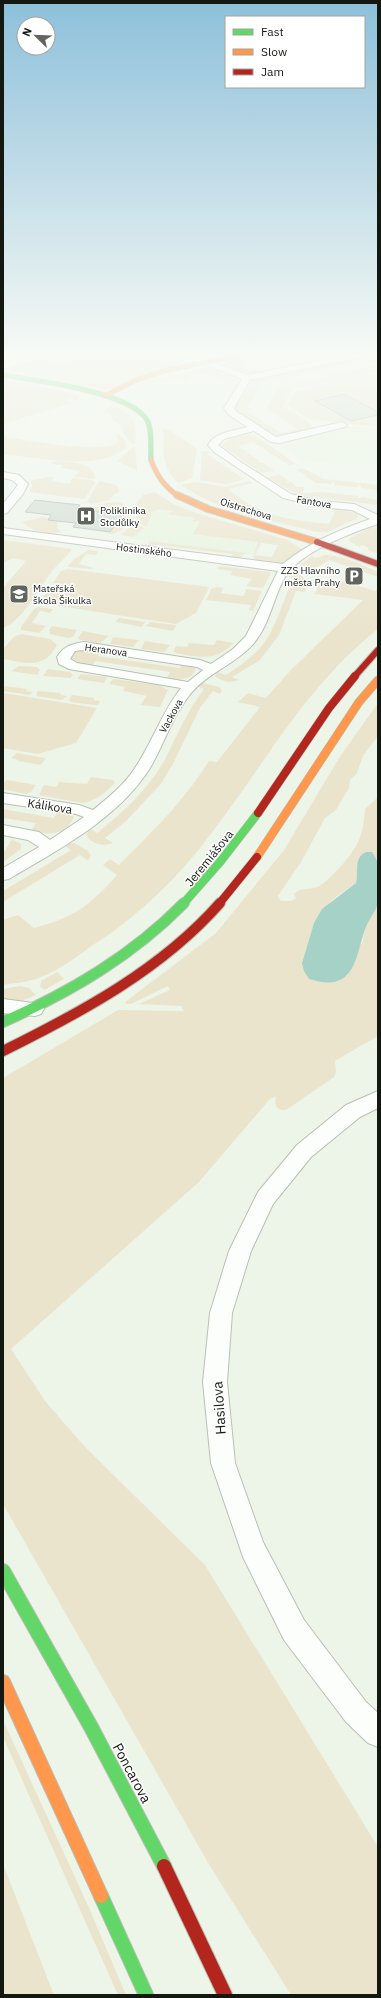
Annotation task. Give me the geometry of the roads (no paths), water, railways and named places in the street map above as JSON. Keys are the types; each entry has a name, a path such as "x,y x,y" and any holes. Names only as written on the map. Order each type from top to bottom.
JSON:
{"main road":[{"name":"Oistrachova","path":"150,445 150,461 153,472 161,483 188,501 219,513 322,543 378,564"},
{"name":"Jeremiášova","path":"3,1022 35,1009 85,984 142,944 188,902 234,848 307,739 358,668 378,650"},
{"path":"3,1052 66,1020 138,975 190,932 224,899 257,858 335,738 378,680"},
{"name":"Poncarova","path":"3,1571 84,1713 150,1836 225,1995"},
{"path":"3,1682 146,1995"}],"street":[{"name":"Fantova","path":"213,445 217,450 235,463 287,496 320,504 354,508 378,519"},
{"path":"3,475 15,477 23,484 19,492 3,511"},
{"name":"Fantova","path":"322,543 378,519"},
{"name":"Hostinského","path":"3,531 285,568"},
{"path":"285,568 322,543"},
{"name":"Vackova","path":"3,875 50,847 96,816 127,788 144,766 173,711 189,686 212,669 232,657 246,645 256,630 285,568"},
{"name":"Heranova","path":"189,686 74,666 64,661 63,657 71,648 84,646 200,664 212,669"},
{"name":"Kálikova","path":"3,798 79,810 96,816"},
{"path":"3,830 33,836 50,847"},
{"path":"3,1006 35,1009"},
{"name":"Hasilova","path":"378,1099 353,1111 304,1151 265,1198 240,1251 221,1313 215,1382 223,1463 252,1548 294,1630 356,1712 378,1733"}],"water":[{"path":"366,852 372,852 378,863 379,899 376,909 366,927 352,969 342,979 334,982 309,979 304,971 302,963 314,923 322,909 356,883 358,861 359,858"}],"place":[{"name":"Poliklinika Stodůlky","path":"86,516"},
{"name":"ZZS Hlavního města Prahy","path":"354,576"},
{"name":"Mateřská škola Šikulka","path":"19,594"}]}
